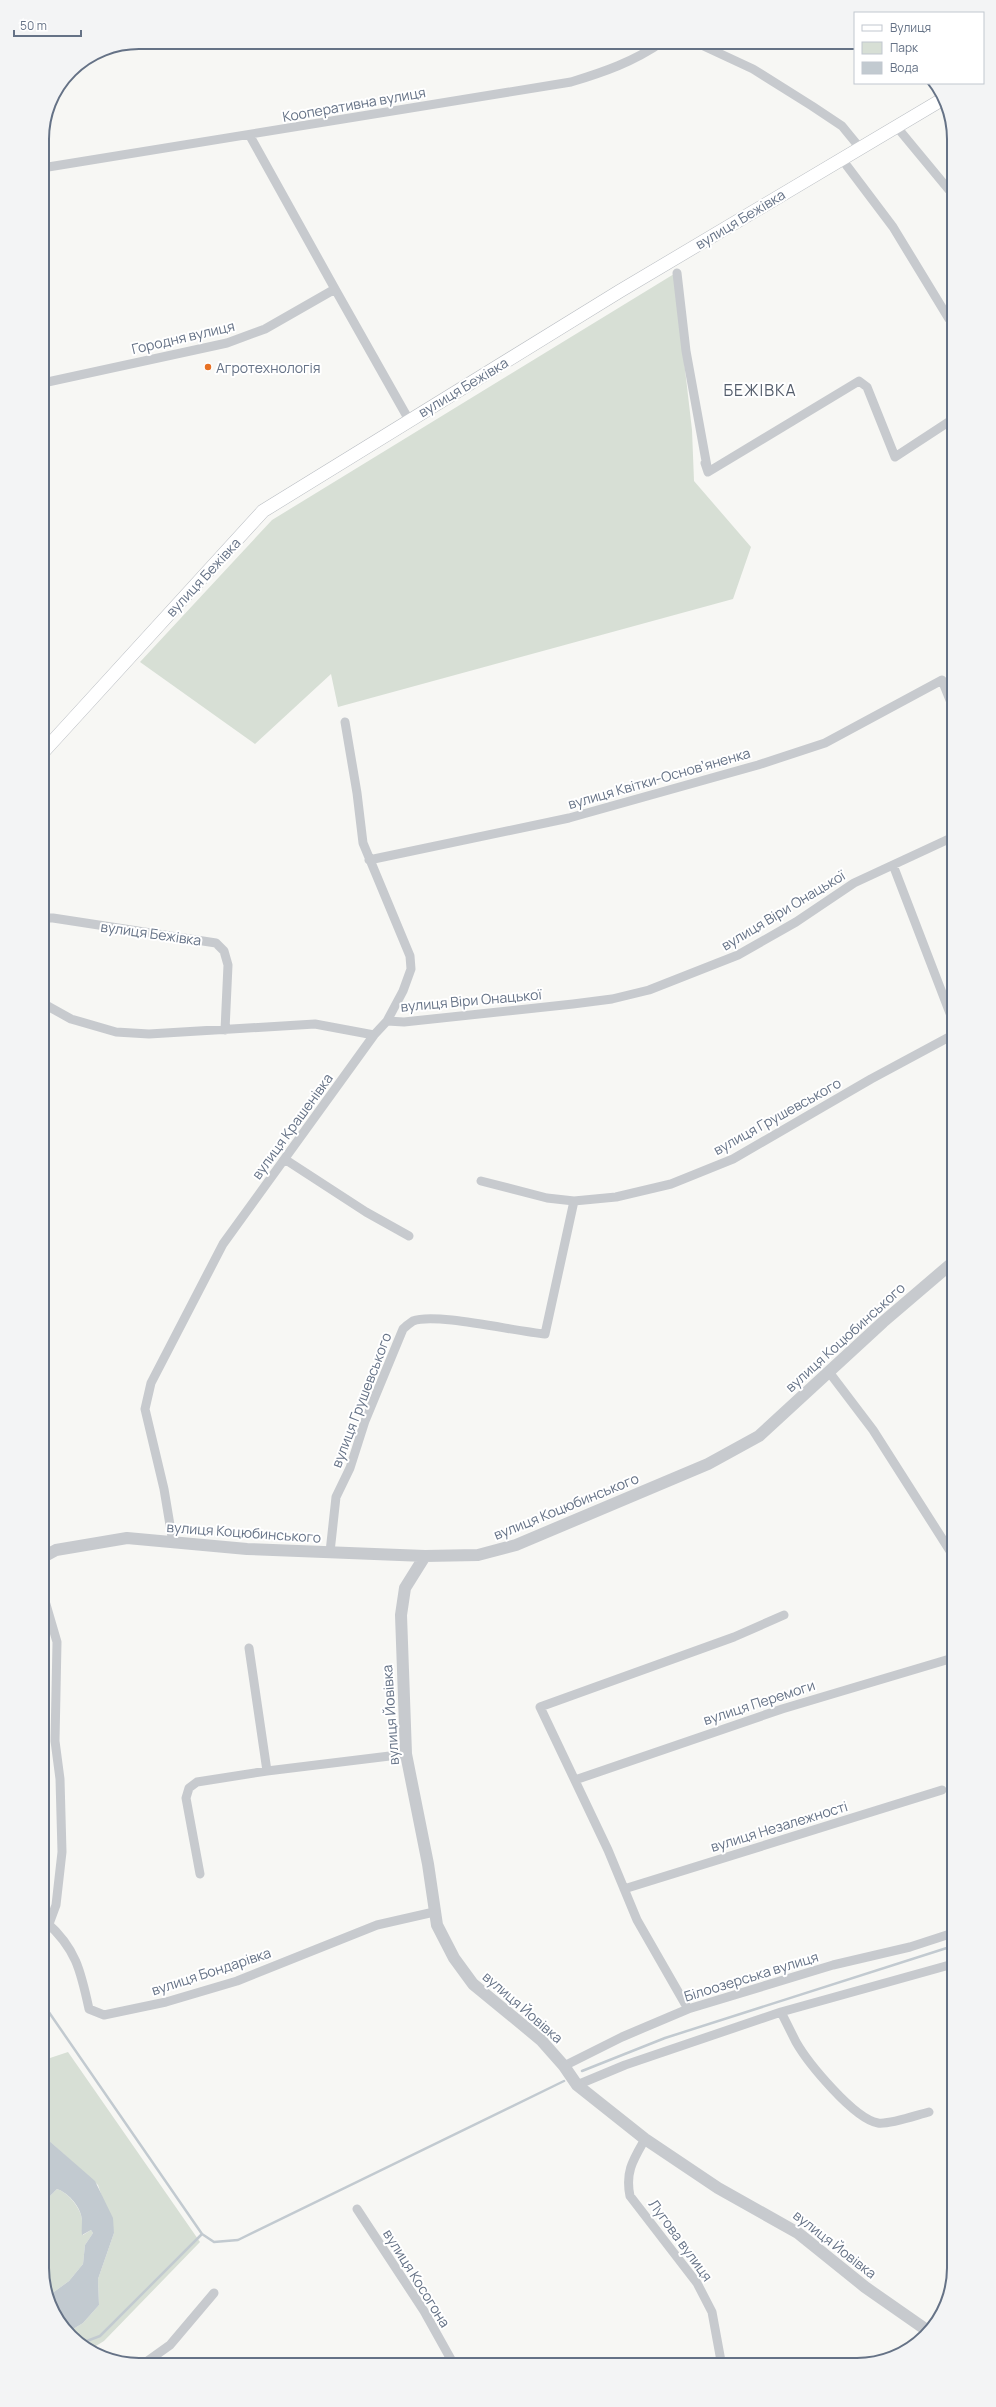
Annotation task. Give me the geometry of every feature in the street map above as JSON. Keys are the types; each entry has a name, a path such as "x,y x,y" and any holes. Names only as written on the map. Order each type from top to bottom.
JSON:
{"main road":[{"name":"вулиця Бежівка","path":"49,746 264,511 409,420 841,158 939,101"}],"street":[{"name":"Кооперативна вулиця","path":"49,167 250,136 571,82 610,70 643,55 652,49"},
{"path":"710,49 753,69 812,106 842,126 860,148"},
{"path":"896,126 947,188"},
{"path":"250,136 409,420"},
{"path":"841,158 894,227 947,316"},
{"path":"678,273 686,351 707,467 859,381 867,387 895,457 947,423"},
{"name":"Городня вулиця","path":"49,382 227,343 265,329 335,289"},
{"name":"вулиця Квітки-Основʼяненка","path":"369,860 569,818 758,765 825,743 942,680 947,692"},
{"name":"вулиця Крашенівка","path":"173,1543 164,1489 146,1409 151,1383 224,1244 286,1160 374,1035 387,1021 408,981 411,969 410,956 363,843 357,793 345,722"},
{"name":"вулиця Віри Онацької","path":"387,1021 404,1022 572,1004 612,999 649,990 738,955 796,922 854,883 947,840"},
{"path":"892,865 947,1006"},
{"name":"вулиця Бежівка","path":"49,918 216,943 224,950 228,965 224,1030"},
{"path":"49,1007 71,1019 116,1032 149,1034 315,1024 374,1035"},
{"name":"вулиця Грушевського","path":"330,1552 336,1498 350,1468 365,1421 404,1329 413,1321 425,1319 477,1324 527,1333 545,1334 574,1201 616,1197 671,1184 733,1159 871,1079 947,1038"},
{"path":"286,1160 360,1208 409,1236"},
{"path":"480,1181 547,1198 574,1201"},
{"name":"вулиця Коцюбинського","path":"49,1554 56,1550 127,1538 173,1543 424,1556 478,1555 516,1545 708,1464 759,1436 947,1267"},
{"path":"829,1372 873,1430 947,1546"},
{"name":"вулиця Йовівка","path":"424,1556 405,1588 400,1615 406,1754 428,1864 434,1912 444,1940 468,1978 541,2040 564,2066 577,2085 645,2139 718,2188 798,2233 865,2287 924,2328"},
{"path":"49,1612 57,1642 55,1741 60,1779 62,1852 56,1905 49,1919"},
{"path":"688,2009 637,1920 575,1780 540,1707 734,1637 784,1615"},
{"path":"249,1648 267,1770"},
{"name":"вулиця Перемоги","path":"575,1780 774,1711 947,1660"},
{"path":"200,1874 186,1798 189,1788 197,1782 267,1770 406,1754"},
{"name":"вулиця Незалежності","path":"624,1889 942,1790"},
{"name":"вулиця Бондарівка","path":"49,1925 62,1937 76,1958 82,1975 89,2009 104,2015 166,2002 237,1981 377,1925 434,1912"},
{"name":"Білоозерська вулиця","path":"564,2066 622,2037 688,2009 834,1965 910,1947 947,1935"},
{"path":"577,2085 619,2067 782,2012 947,1966"},
{"path":"782,2012 796,2042 812,2065 845,2101 868,2120 879,2123 929,2112"},
{"name":"Лугова вулиця","path":"645,2139 631,2164 627,2181 630,2196 697,2283 712,2312 720,2358"},
{"name":"вулиця Косогона","path":"357,2209 424,2311 450,2358"},
{"path":"152,2358 170,2345 214,2293"}],"green space":[{"path":"674,274 692,430 694,481 751,547 733,599 338,707 331,674 255,744 140,662 272,520"},
{"path":"68,2052 200,2242 104,2341 95,2347 73,2329 83,2323 99,2305 98,2279 114,2233 98,2185 49,2141 49,2058"},
{"path":"57,2189 72,2199 82,2217 83,2235 91,2230 93,2233 85,2245 83,2264 69,2281 53,2293 49,2268 49,2197"}],"water":[{"path":"49,2141 95,2181 113,2218 114,2233 98,2279 99,2305 83,2323 73,2329 58,2308 53,2293 69,2281 83,2264 85,2245 93,2233 91,2230 82,2235 82,2220 80,2211 75,2203 65,2193 57,2189 49,2197"}],"waterway":[{"path":"582,2071 665,2038 947,1948"},
{"path":"49,2012 202,2234 214,2242 238,2240 564,2081"},
{"path":"87,2341 100,2336 202,2234"}],"place":[{"name":"Агротехнологія","path":"208,367"}],"district":[{"name":"БЕЖІВКА","path":"760,390"}]}
